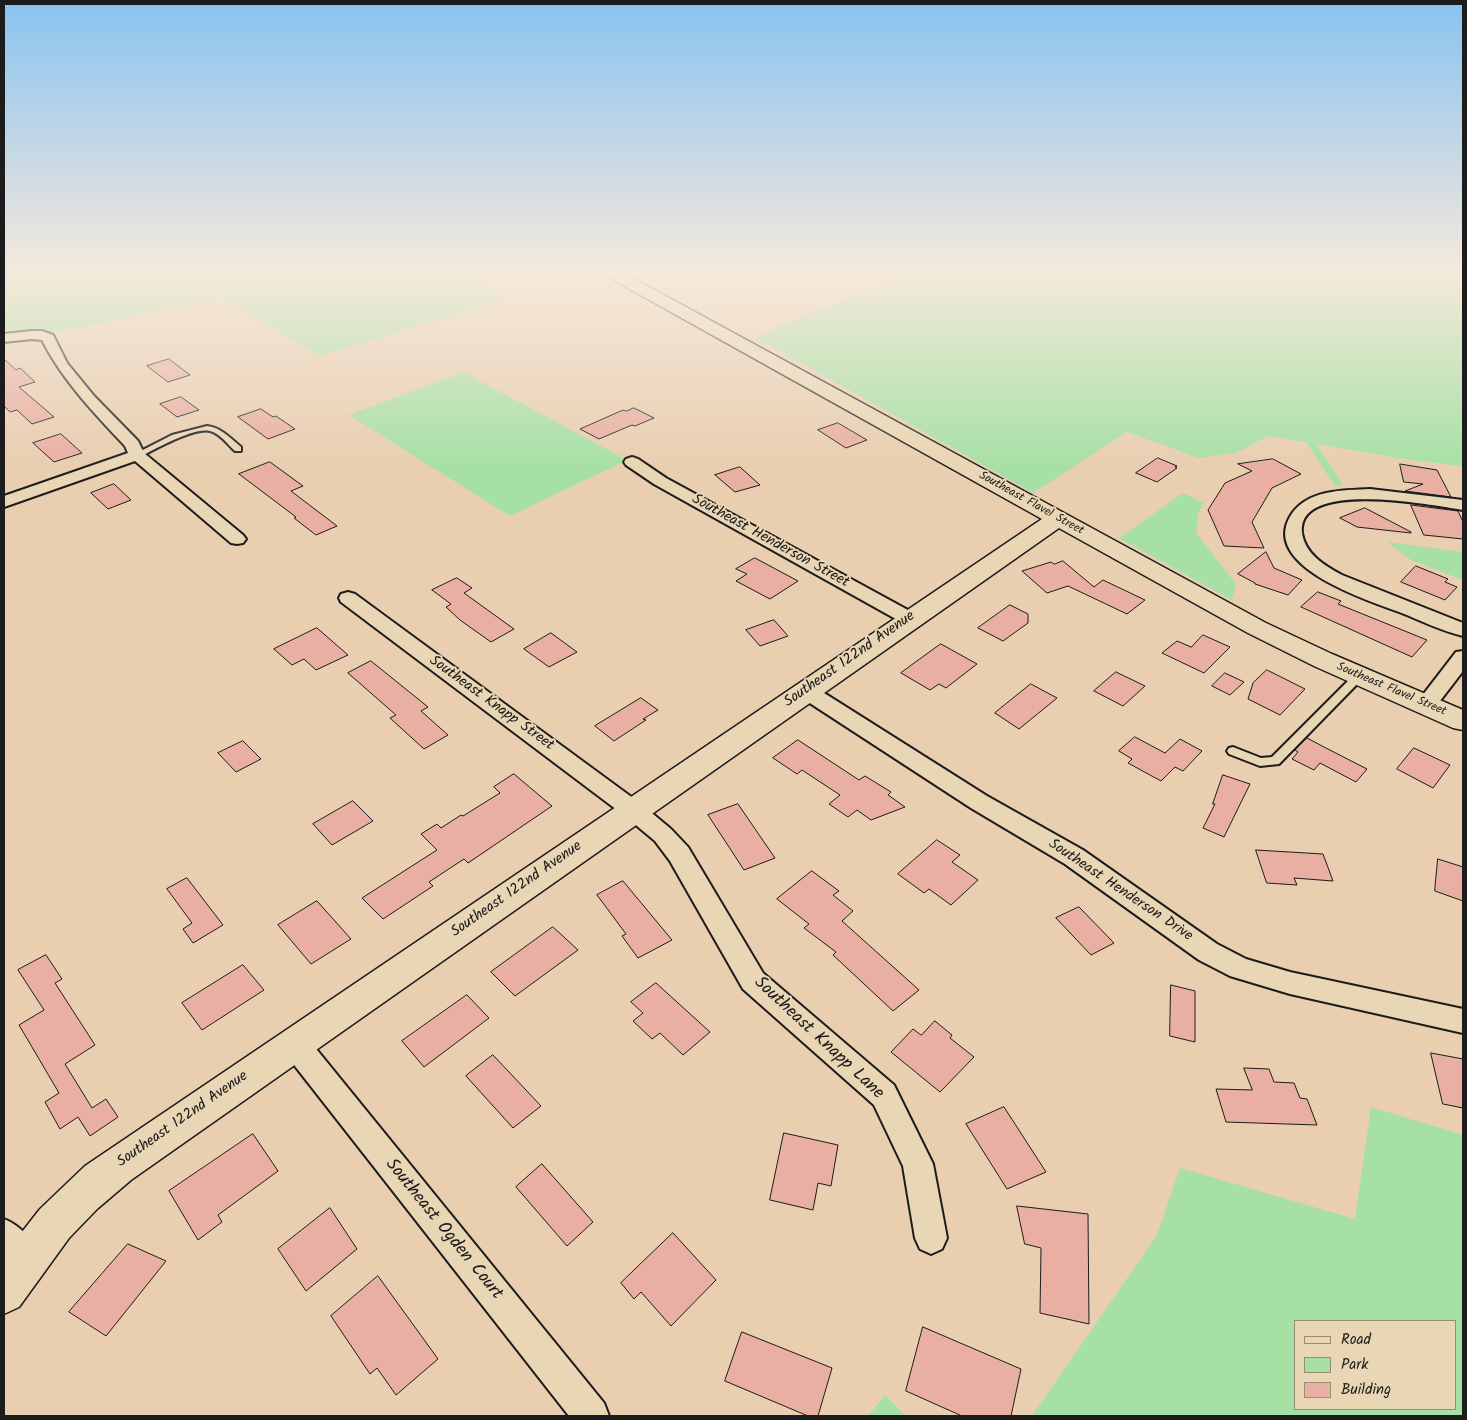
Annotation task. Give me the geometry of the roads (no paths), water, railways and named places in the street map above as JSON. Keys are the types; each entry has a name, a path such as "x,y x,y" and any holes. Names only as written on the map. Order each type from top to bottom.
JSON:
{"street":[{"path":"4,338 20,336"},
{"path":"45,336 48,338 61,364 89,399 132,444 136,455 238,539"},
{"name":"Southeast Flavel Street","path":"728,336 1280,640 1463,721"},
{"path":"4,502 136,455"},
{"name":"Southeast Henderson Street","path":"632,462 660,481 910,619"},
{"path":"1463,505 1379,494 1331,497 1306,506 1296,516 1292,530 1295,541 1311,563 1342,582 1463,630"},
{"name":"Southeast 122nd Avenue","path":"4,1292 52,1224 94,1183 294,1043 1058,518"},
{"name":"Southeast Knapp Street","path":"348,598 633,810"},
{"path":"1426,705 1463,658"},
{"name":"Southeast Henderson Drive","path":"806,691 980,802 1074,858 1208,952 1238,968 1292,984 1463,1021"},
{"name":"Southeast Knapp Lane","path":"633,810 663,835 679,854 753,981 884,1095 918,1164 931,1238"},
{"name":"Southeast Ogden Court","path":"294,1043 591,1416"},
{"path":"4,1235 26,1260"}],"lane":[{"path":"136,455 154,446 202,428 213,429 238,449"},
{"path":"1233,750 1260,762 1275,761 1359,676"}]}
